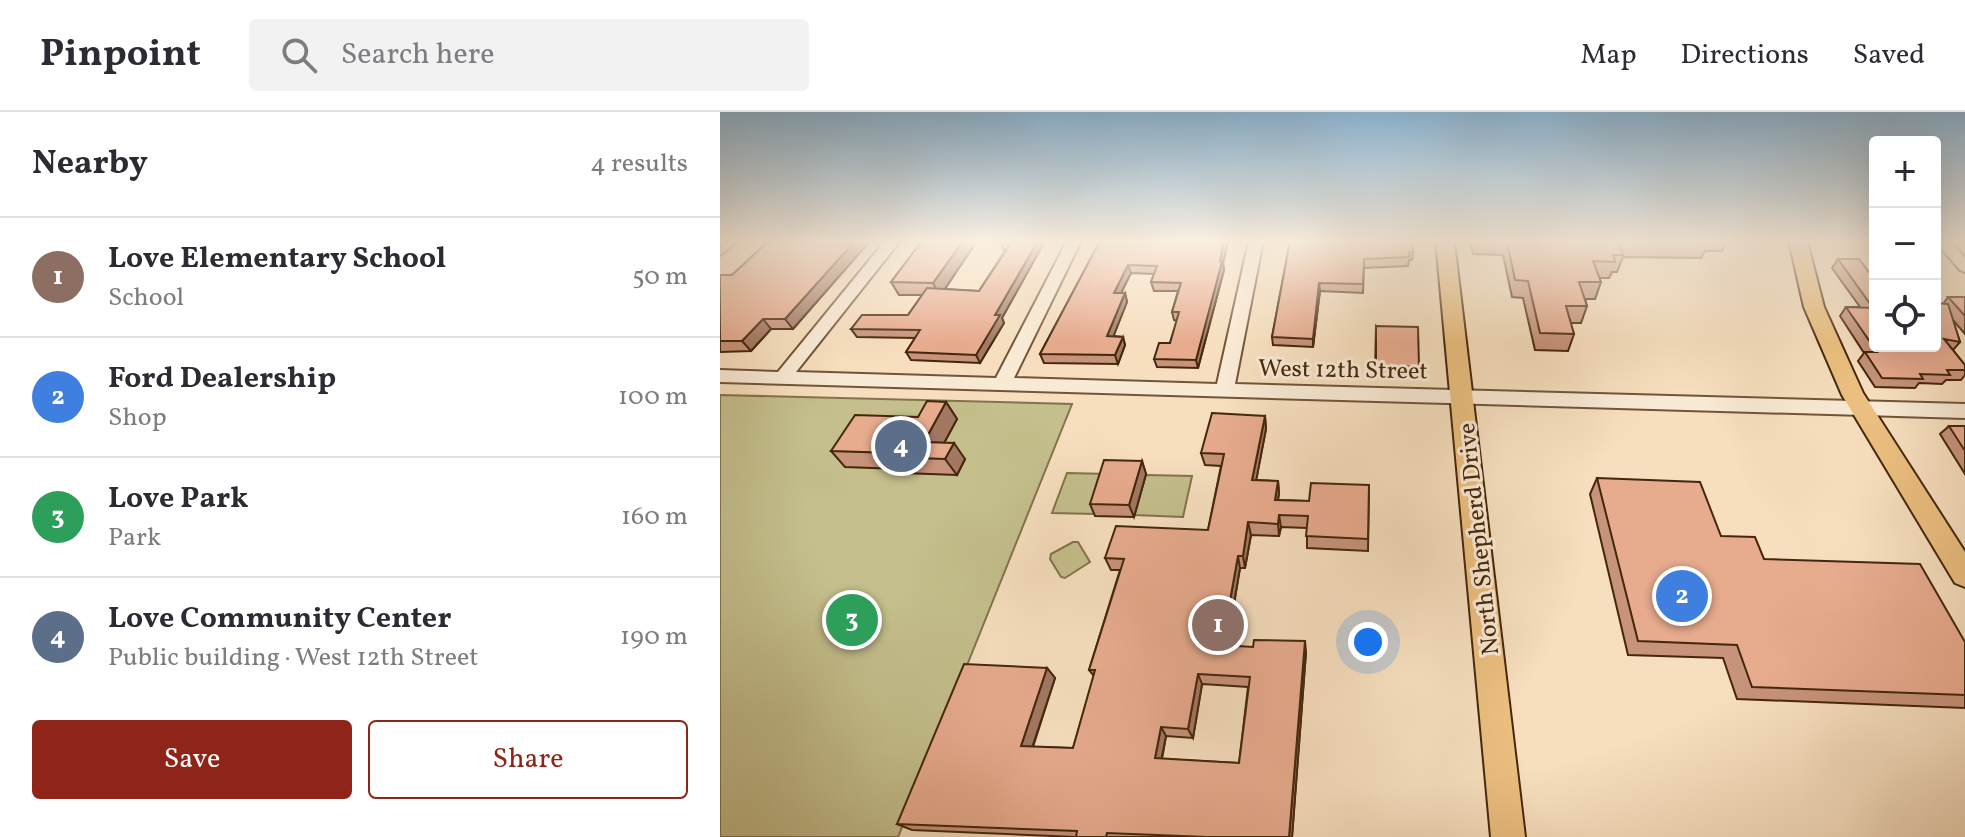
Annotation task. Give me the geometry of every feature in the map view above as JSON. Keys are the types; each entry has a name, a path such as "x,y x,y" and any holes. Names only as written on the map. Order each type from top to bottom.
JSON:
{"main road":[{"name":"North Shepherd Drive","path":"1449,275 1508,837"},
{"path":"1806,275 1814,307 1862,409 1965,575"}],"street":[{"path":"782,378 866,275"},
{"path":"1002,384 1057,275"},
{"path":"1225,390 1249,275"},
{"name":"West 12th Street","path":"720,376 1965,411"}],"shaded area":[{"path":"720,395 1072,404 898,837 720,837"},
{"path":"1067,473 1109,474 1096,514 1052,513"},
{"path":"1146,475 1192,476 1183,517 1134,515"},
{"path":"1078,542 1090,562 1065,578 1061,577 1050,559 1051,554"}],"building":[{"path":"720,275 825,275 785,319 763,319 742,341 720,341"},
{"path":"896,275 939,275 933,283 891,282"},
{"path":"990,275 1018,275 995,315 1000,315 976,355 906,352 920,330 851,329 862,315 908,315 927,288 979,291"},
{"path":"1082,275 1123,275 1114,293 1125,293 1107,336 1123,337 1115,355 1040,354"},
{"path":"1154,275 1219,275 1196,360 1154,359 1159,343 1170,343 1179,312 1172,312 1181,283 1151,282"},
{"path":"1284,275 1363,275 1363,284 1319,283 1313,339 1272,337"},
{"path":"1514,275 1598,275 1601,282 1579,282 1587,306 1566,306 1574,334 1540,333 1528,281 1515,280"},
{"path":"1849,275 1869,275 1869,302"},
{"path":"1948,297 1965,297 1965,316"},
{"path":"1941,303 1948,304 1960,342 1944,339 1965,365 1965,370 1947,370 1950,375 1920,374 1923,379 1882,378 1865,352 1941,352"},
{"path":"1846,307 1869,308 1869,340"},
{"path":"1376,326 1418,327 1419,367 1376,365"},
{"path":"927,401 946,402 924,442 954,443 945,459 831,451 855,415 918,417"},
{"path":"1212,413 1265,416 1252,480 1278,481 1275,500 1309,501 1311,483 1369,485 1368,539 1306,536 1308,516 1279,515 1278,524 1248,522 1243,556 1238,556 1222,645 1253,647 1254,640 1305,641 1289,837 1107,833 1106,837 1076,837 1077,831 897,824 964,664 1047,668 1021,746 1073,748 1095,670 1089,670 1124,559 1105,558 1116,526 1208,530 1224,454 1201,453","holes":["1198,674 1250,677 1239,763 1155,758 1161,727 1188,729"]},
{"path":"1949,426 1965,426 1965,451"},
{"path":"1104,460 1142,461 1129,505 1090,504"},
{"path":"1597,478 1700,482 1721,536 1755,537 1764,559 1920,564 1965,642 1965,695 1752,687 1737,645 1638,641"}],"place":[{"name":"Love Community Center","path":"901,446"},
{"name":"Ford Dealership","path":"1682,596"},
{"name":"Love Park","path":"852,620"},
{"name":"Love Elementary School","path":"1218,625"}]}
